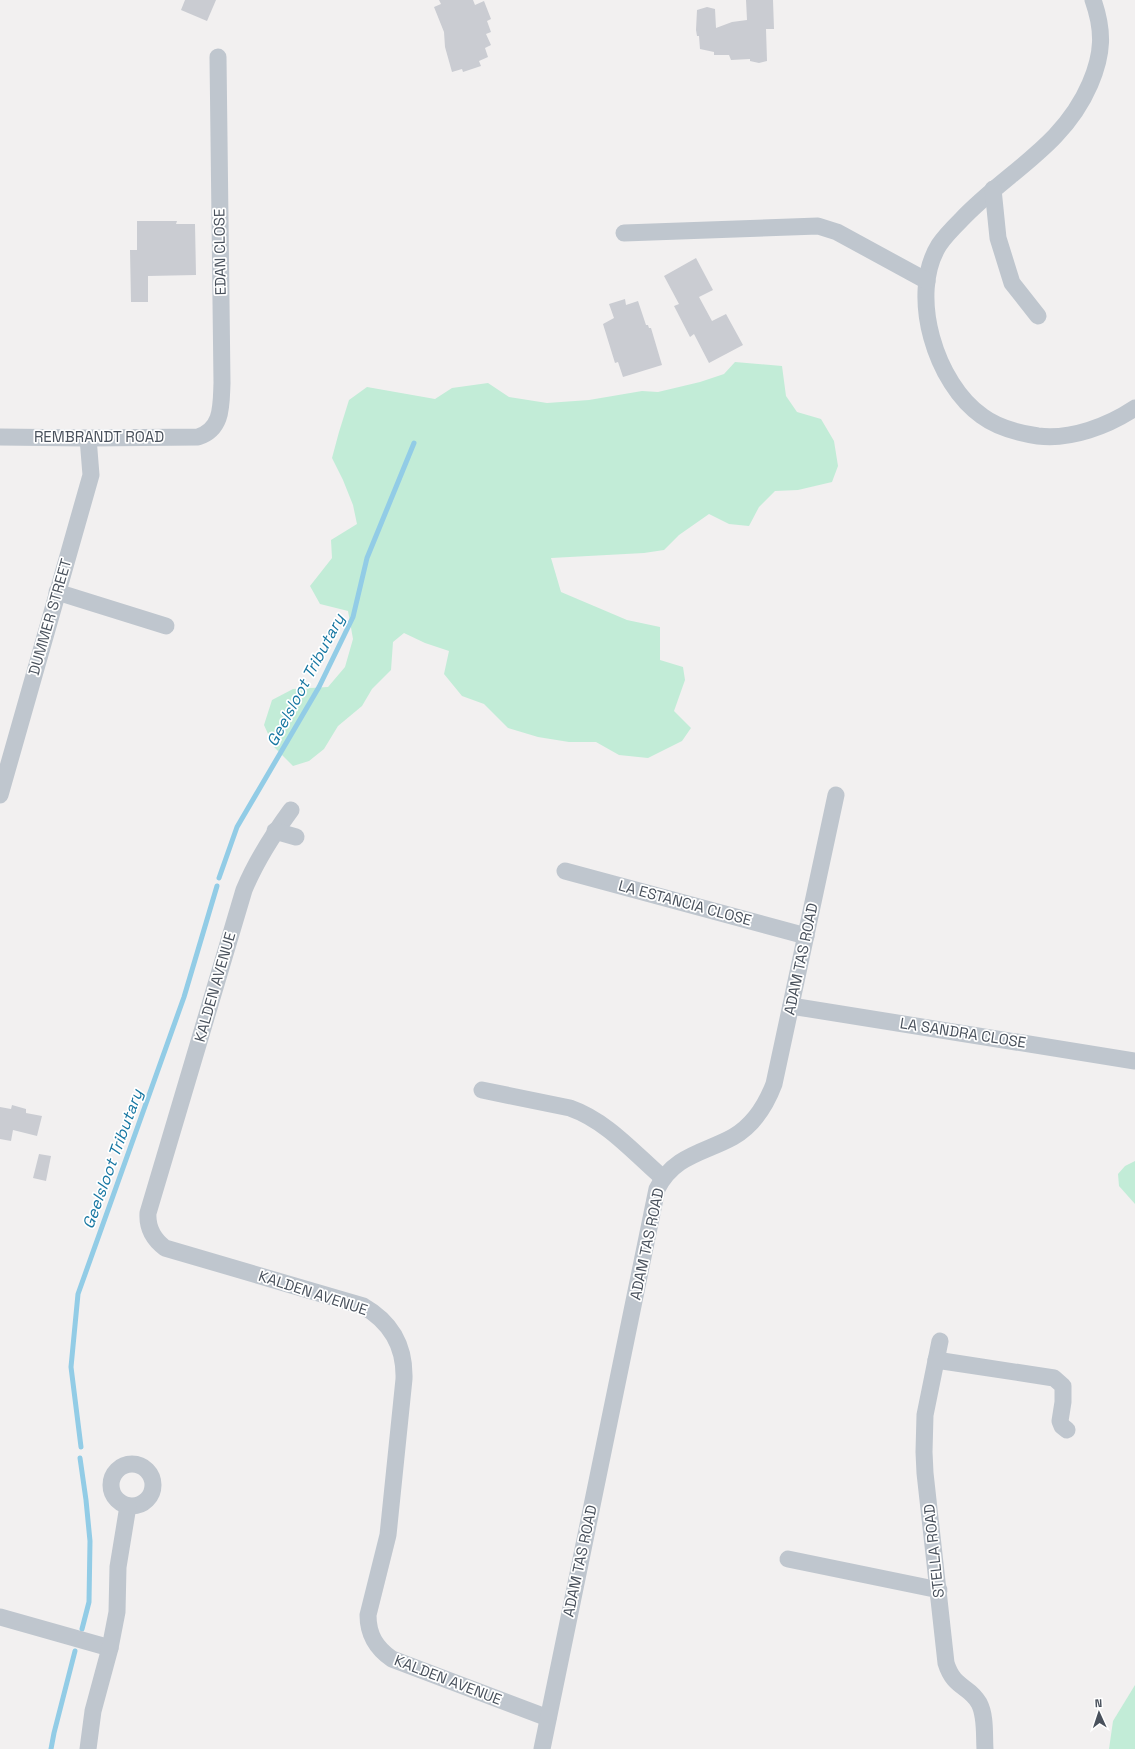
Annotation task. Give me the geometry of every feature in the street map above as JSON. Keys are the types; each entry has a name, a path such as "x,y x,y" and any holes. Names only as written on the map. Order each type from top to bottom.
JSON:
{"street":[{"path":"1093,0 1101,28 1102,41 1093,76 1085,95 1075,113 1054,139 976,203 939,245 932,262 927,281 927,307 932,336 942,366 960,396 982,416 994,424 1024,434 1057,436 1090,430 1135,408"},
{"name":"EDAN CLOSE","path":"198,437 208,433 216,425 220,410 222,383 218,57"},
{"path":"993,189 998,238 1012,283 1038,316"},
{"path":"624,233 818,226 837,232 927,281"},
{"name":"REMBRANDT ROAD","path":"0,437 198,437"},
{"name":"DUMMER STREET","path":"1,787 91,475 88,438"},
{"path":"57,592 166,626"},
{"name":"ADAM TAS ROAD","path":"542,1749 657,1189 663,1178 681,1160 734,1136 763,1109 774,1084 836,795"},
{"name":"KALDEN AVENUE","path":"291,810 275,831 253,868 244,890 148,1212 149,1227 155,1239 166,1248 357,1304 373,1312 390,1328 400,1347 404,1368 404,1379 388,1534 368,1615 368,1624 373,1640 378,1648 392,1660 548,1718"},
{"path":"275,831 296,837"},
{"name":"LA ESTANCIA CLOSE","path":"565,870 806,936"},
{"name":"LA SANDRA CLOSE","path":"791,1006 1135,1061"},
{"path":"482,1090 570,1108 581,1112 599,1122 663,1178"},
{"name":"STELLA ROAD","path":"940,1341 925,1415 924,1452 946,1663 952,1678 970,1692 980,1704 983,1718 985,1749"},
{"path":"936,1360 1054,1378 1063,1386 1063,1402 1060,1421 1062,1426 1067,1430"},
{"path":"88,1749 94,1711 110,1648 117,1612 118,1567 128,1506"},
{"path":"788,1560 938,1590"},
{"path":"0,1617 110,1648"}],"green space":[{"path":"735,362 782,366 786,396 797,412 821,419 834,441 838,466 832,482 798,490 775,491 759,507 749,526 729,524 709,514 679,535 664,550 644,553 551,558 561,592 627,620 660,627 660,660 683,667 685,680 674,711 691,728 682,741 648,758 619,755 596,742 569,742 538,737 508,728 484,704 462,696 444,674 449,651 425,643 404,633 393,642 391,670 372,689 362,706 338,726 324,749 309,761 293,766 274,747 264,725 272,700 293,689 328,687 345,667 353,639 348,611 320,604 310,586 332,558 331,540 357,524 353,505 332,458 349,400 367,387 435,399 452,388 488,383 509,397 547,403 589,400 642,391 658,392 700,382 724,374"},
{"path":"1135,1161 1135,1204 1119,1186 1118,1174 1125,1166"},
{"path":"1135,1685 1135,1749 1109,1749 1113,1721"}],"building":[{"path":"185,0 216,0 207,21 181,10"},
{"path":"439,0 473,0 475,5 484,1 491,19 487,21 491,32 486,34 491,45 485,48 488,57 479,61 481,66 463,72 462,69 452,72 445,47 444,32 434,7 441,4"},
{"path":"746,0 773,0 774,29 766,29 767,61 759,63 750,61 750,59 731,60 729,55 714,55 714,52 700,49 699,36 697,36 696,30 697,10 707,7 715,9 716,28 732,22 747,20"},
{"path":"137,221 177,221 176,224 195,224 196,275 148,276 148,302 131,302 130,250 137,250"},
{"path":"696,258 713,290 699,297 712,321 726,314 743,345 709,363 694,334 690,337 674,306 679,304 664,276"},
{"path":"625,299 626,305 638,301 646,325 651,328 662,365 623,377 618,362 615,363 603,324 614,318 609,304"},
{"path":"12,1105 26,1109 26,1113 42,1116 37,1136 13,1130 11,1141 0,1139 0,1107 11,1109"},
{"path":"39,1154 51,1156 46,1181 33,1178"}],"waterway":[{"name":"Geelsloot Tributary","path":"219,878 237,827 319,687 353,617 367,558 414,443"},
{"name":"Geelsloot Tributary","path":"81,1447 71,1367 78,1294 184,997 217,886"},
{"name":"Geelsloot Tributary","path":"80,1458 90,1541 89,1602 82,1629"},
{"name":"Geelsloot Tributary","path":"51,1749 75,1651"}]}
